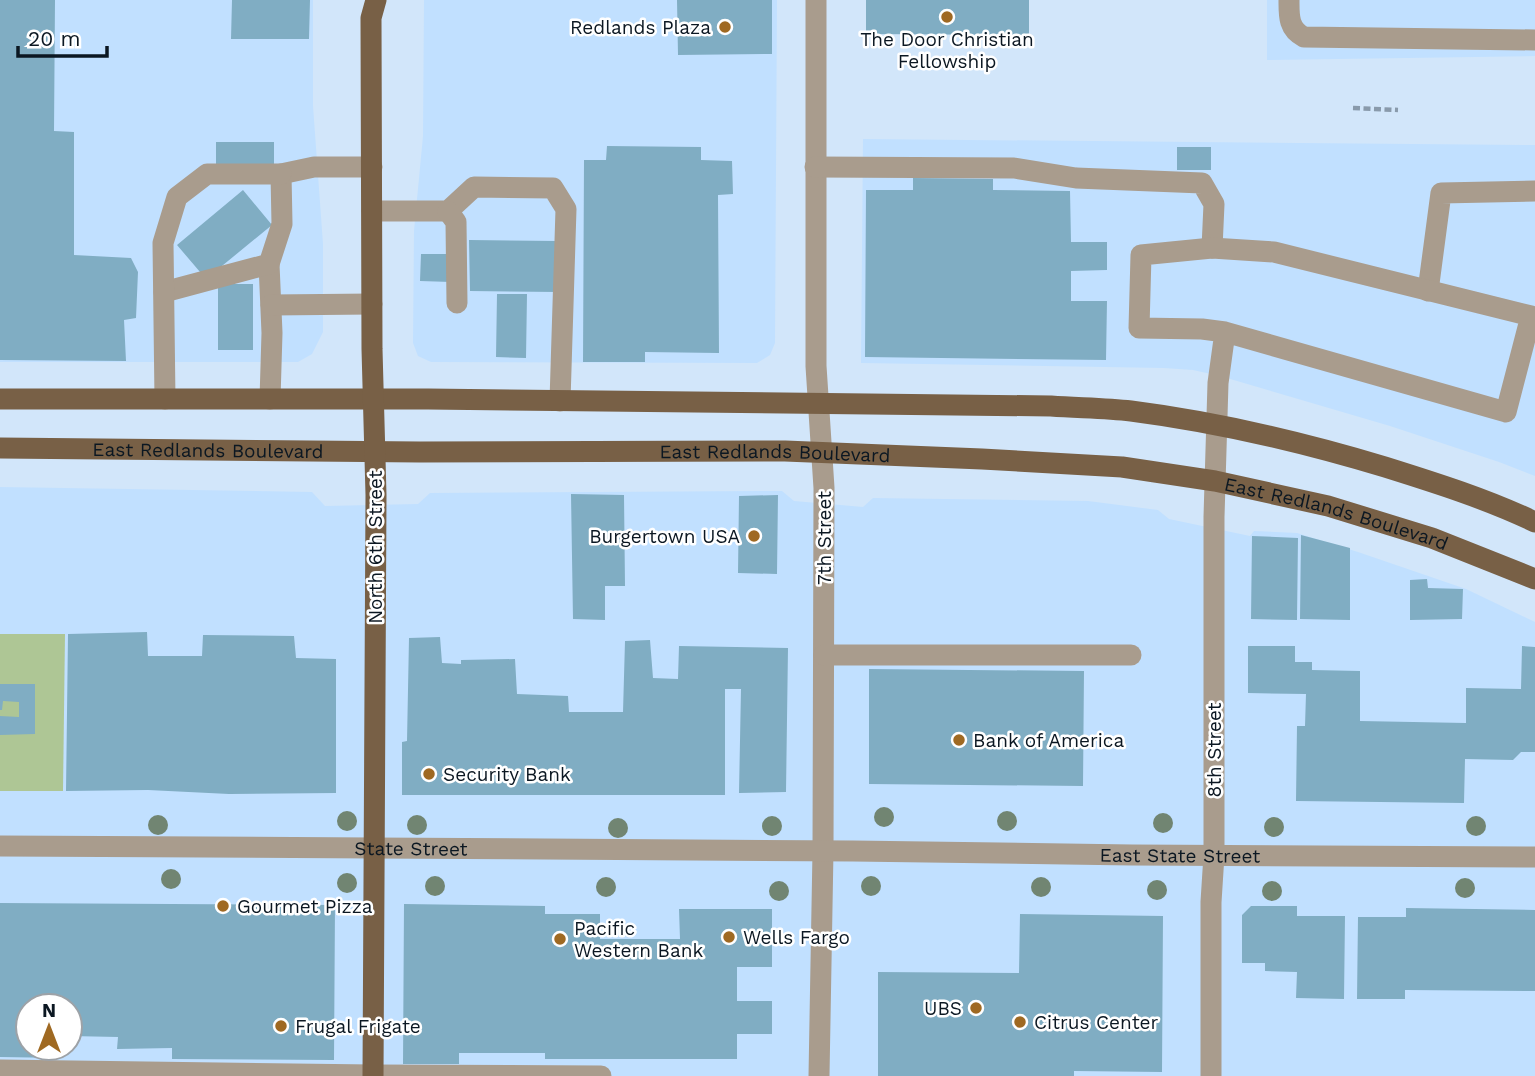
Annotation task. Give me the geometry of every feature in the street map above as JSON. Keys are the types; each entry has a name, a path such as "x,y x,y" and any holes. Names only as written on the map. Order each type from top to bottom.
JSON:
{"main road":[{"name":"North 6th Street","path":"370,6 375,452 373,1076"},
{"path":"0,399 373,399 1051,406 1130,411 1217,425 1335,452 1431,481 1502,506 1535,522"},
{"name":"East Redlands Boulevard","path":"0,448 375,452 785,451 1122,467 1215,481 1328,506 1432,538 1535,579"}],"street":[{"name":"7th Street","path":"816,0 816,366 823,453 824,655 819,1076"},
{"path":"1289,0 1289,19 1295,33 1304,37 1535,40"},
{"path":"165,399 163,243 177,197 207,174 281,174 313,167 372,167"},
{"path":"815,167 1014,169 1076,178 1202,183 1214,204 1212,248"},
{"path":"270,399 270,264 282,224 281,174"},
{"path":"372,211 448,211 474,187 553,188 566,209 560,401"},
{"path":"1428,291 1441,193 1535,191"},
{"path":"448,211 456,222 457,303"},
{"path":"1212,248 1274,252 1531,316 1506,412 1225,332 1139,328 1141,256 1212,248"},
{"path":"164,292 270,264"},
{"path":"271,305 372,304"},
{"name":"8th Street","path":"1212,1076 1215,481 1219,383 1225,332"},
{"path":"824,655 1131,655"},
{"name":"State Street","path":"0,846 823,851"},
{"name":"East State Street","path":"823,851 1535,857"},
{"path":"0,1070 373,1076 601,1076"}],"path":[{"path":"1353,108 1398,110"}],"shaded area":[{"path":"0,0 313,0 313,106 323,244 323,332 312,354 298,362 0,362"},
{"path":"424,0 777,0 775,343 770,355 757,363 431,362 418,356 413,343 414,231 423,136"},
{"path":"1267,0 1535,0 1535,56 1267,60"},
{"path":"863,139 1535,145 1535,476 1390,426 1193,370 861,363"},
{"path":"0,487 312,492 325,506 418,504 430,493 782,491 794,501 863,507 873,498 1088,501 1158,510 1169,519 1250,536 1254,531 1297,533 1466,589 1535,622 1535,1076 0,1076"}],"green space":[{"path":"0,634 65,634 63,791 0,791"}],"building":[{"path":"0,0 55,0 54,131 74,132 74,255 131,258 138,272 136,318 124,320 126,361 0,360"},
{"path":"232,0 310,0 309,39 231,39"},
{"name":"Redlands Plaza","path":"677,0 772,0 772,54 678,55"},
{"name":"The Door Christian Fellowship","path":"866,0 1029,0 1029,35 866,34"},
{"path":"216,142 274,142 274,165 216,165"},
{"path":"607,146 701,147 701,160 732,161 733,194 718,195 719,353 645,352 645,362 583,362 584,160 606,160"},
{"path":"1177,147 1211,147 1211,170 1177,170"},
{"path":"913,178 993,179 993,190 1070,191 1071,242 1107,242 1107,270 1071,271 1071,301 1107,301 1106,360 865,357 866,190 913,190"},
{"path":"243,190 272,225 206,279 177,245"},
{"path":"469,240 557,241 558,292 470,291"},
{"path":"421,254 450,254 451,282 420,281"},
{"path":"218,284 253,284 253,350 218,350"},
{"path":"497,294 527,294 526,358 496,357"},
{"path":"571,494 624,495 625,586 605,586 605,620 573,619"},
{"path":"778,495 777,574 738,573 739,496"},
{"path":"1301,535 1350,548 1350,620 1300,619"},
{"path":"1252,536 1298,538 1297,620 1251,619"},
{"path":"1427,579 1428,588 1463,589 1462,619 1410,620 1410,580"},
{"path":"147,632 148,656 202,656 203,635 294,636 296,658 336,659 336,793 66,791 68,634"},
{"path":"440,637 442,663 515,659 517,694 568,696 569,712 623,712 625,641 650,640 653,678 678,679 679,646 788,648 786,792 739,793 741,689 725,689 725,795 402,795 402,742 407,741 409,638"},
{"path":"1248,646 1295,646 1295,662 1312,662 1312,670 1360,671 1360,721 1466,723 1466,688 1521,689 1522,646 1535,647 1535,752 1521,752 1513,760 1465,759 1464,803 1296,801 1297,726 1305,726 1306,694 1248,693"},
{"path":"869,669 1084,671 1083,786 869,784"},
{"path":"0,684 35,684 35,734 0,735 0,716 19,717 19,702 3,701 0,710"},
{"path":"0,903 335,905 334,1060 172,1059 172,1048 117,1049 118,1037 84,1036 84,992 14,992 14,1057 0,1057"},
{"path":"404,904 545,906 545,914 600,914 600,939 680,939 679,909 772,909 772,967 737,967 737,1001 772,1001 772,1034 737,1034 737,1059 545,1059 545,1053 459,1053 459,1064 403,1064"},
{"path":"1251,906 1297,906 1297,916 1345,916 1344,999 1296,998 1297,972 1265,971 1265,963 1242,963 1242,915"},
{"path":"1406,908 1535,910 1535,991 1405,990 1405,999 1357,999 1358,917 1406,917"},
{"name":"Citrus Center","path":"1020,914 1163,916 1162,1072 1074,1071 1074,1076 878,1076 878,972 1019,973"}],"place":[{"name":"The Door Christian Fellowship","path":"947,17"},
{"name":"Redlands Plaza","path":"725,27"},
{"name":"Burgertown USA","path":"754,536"},
{"name":"Bank of America","path":"959,740"},
{"name":"Security Bank","path":"429,774"},
{"name":"Gourmet Pizza","path":"223,906"},
{"name":"Wells Fargo","path":"729,937"},
{"name":"Pacific Western Bank","path":"560,939"},
{"name":"UBS","path":"976,1008"},
{"name":"Citrus Center","path":"1020,1022"},
{"name":"Frugal Frigate","path":"281,1026"}]}
